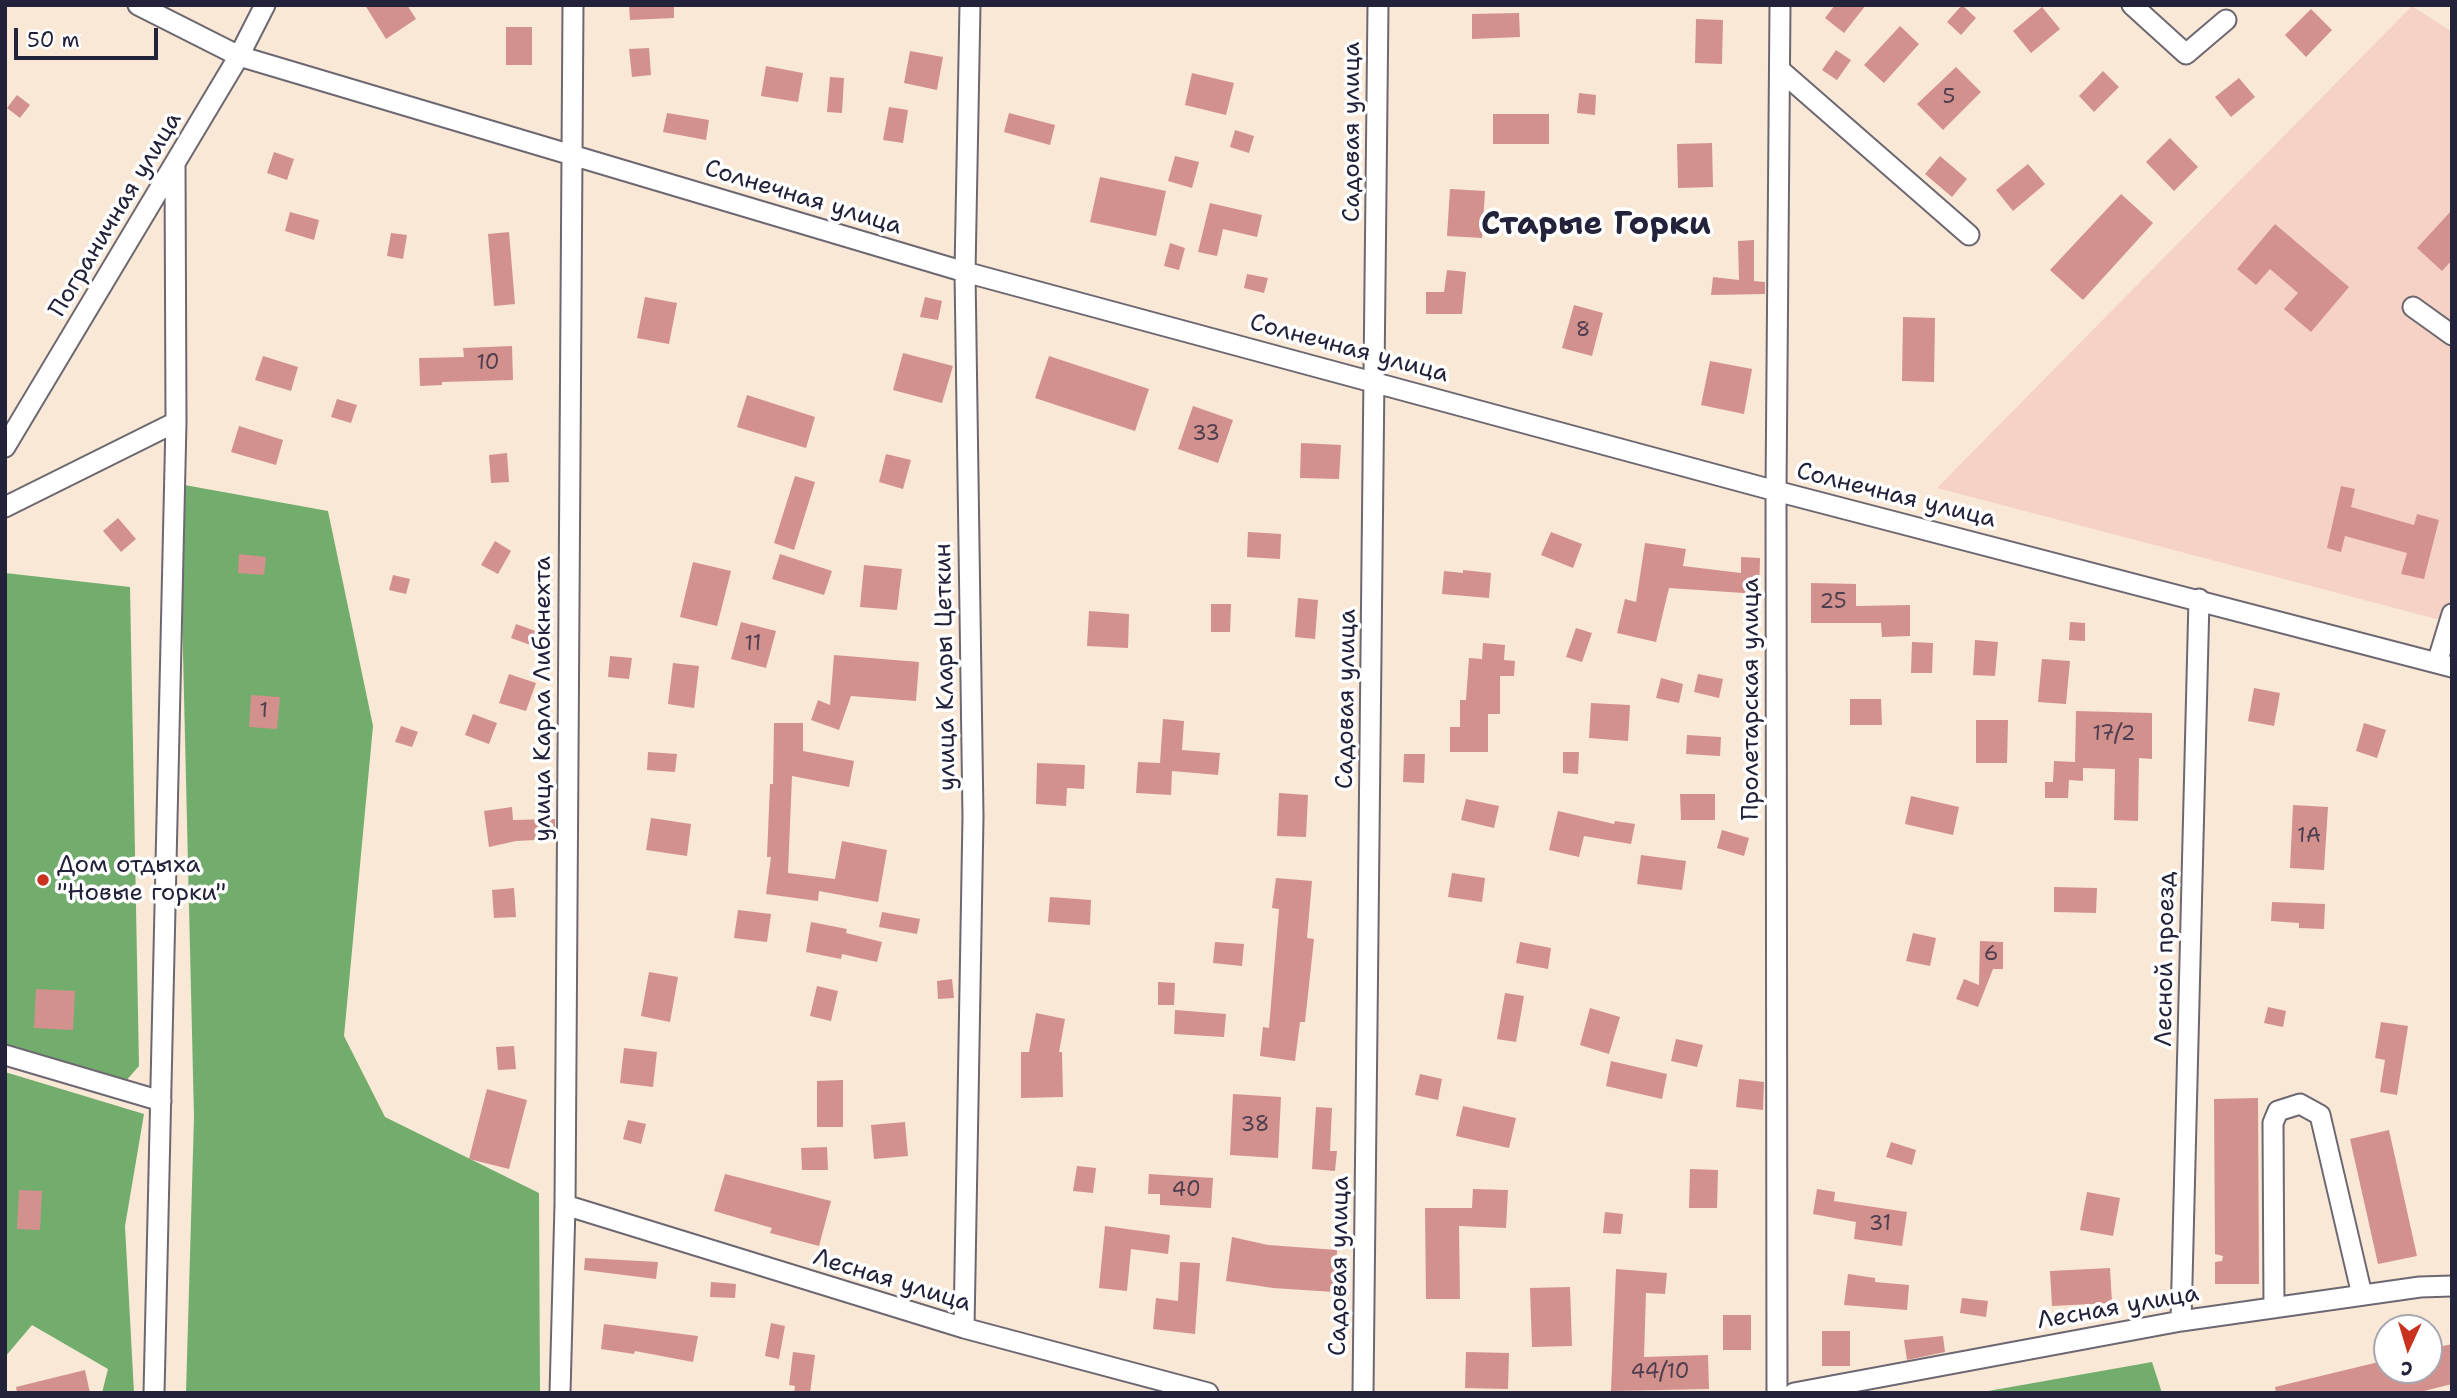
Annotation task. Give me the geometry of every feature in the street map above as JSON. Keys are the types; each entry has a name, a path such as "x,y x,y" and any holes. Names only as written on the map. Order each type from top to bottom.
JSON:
{"street":[{"name":"Солнечная улица","path":"138,5 239,56 965,272 1776,491 2199,599 2444,665"},
{"name":"Пограничная улица","path":"5,447 239,56 265,5"},
{"name":"улица Карла Либкнехта","path":"560,1393 565,1205 573,5"},
{"name":"улица Клары Цеткин","path":"964,1328 972,817 965,272 970,5"},
{"name":"Садовая улица","path":"1363,1393 1378,5"},
{"name":"Пролетарская улица","path":"1777,1393 1776,491 1780,5"},
{"path":"2132,5 2186,54 2225,20"},
{"path":"1780,70 1969,235"},
{"path":"154,1393 176,422 175,163"},
{"path":"2413,307 2452,335"},
{"path":"5,507 176,422"},
{"name":"Лесной проезд","path":"2181,1321 2199,599"},
{"path":"2444,665 2452,614"},
{"path":"5,1055 161,1101"},
{"path":"2274,1308 2273,1122 2278,1111 2300,1104 2320,1115 2362,1295"},
{"name":"Лесная улица","path":"565,1205 964,1328 1208,1393"},
{"name":"Лесная улица","path":"1794,1393 2181,1321 2420,1287 2452,1286"}],"shaded area":[{"path":"2412,6 2452,32 2452,623 1937,488"}],"green space":[{"path":"179,484 328,511 373,726 344,1036 385,1117 539,1193 540,1393 186,1393 194,1117"},
{"path":"5,573 130,587 139,1066 125,1082 5,1045"},
{"path":"5,1072 144,1114 125,1226 134,1393 102,1393 108,1369 32,1325 5,1357"},
{"path":"2152,1362 2162,1393 1977,1393"}],"building":[{"path":"365,5 407,5 416,19 386,39"},
{"path":"629,5 674,5 674,18 630,20"},
{"path":"1835,5 1866,5 1844,33 1825,18"},
{"path":"1962,5 1976,18 1961,35 1947,22"},
{"path":"2042,7 2060,29 2031,53 2013,31"},
{"path":"2311,9 2332,30 2306,57 2285,35"},
{"path":"1519,13 1520,37 1472,39 1472,14"},
{"path":"1696,19 1723,20 1722,64 1695,63"},
{"path":"1900,26 1919,44 1884,83 1864,65"},
{"path":"506,27 532,27 532,65 506,65"},
{"path":"649,48 651,75 632,77 629,49"},
{"path":"1836,50 1851,60 1837,80 1822,70"},
{"path":"910,51 943,57 937,90 904,83"},
{"path":"766,66 803,73 798,102 761,96"},
{"path":"1956,67 1981,92 1943,130 1917,104"},
{"path":"2103,71 2119,87 2094,112 2079,96"},
{"path":"1192,73 1234,83 1226,115 1185,105"},
{"path":"830,77 844,78 842,113 827,112"},
{"path":"2239,78 2255,97 2231,117 2215,97"},
{"path":"1579,93 1596,95 1595,115 1577,113"},
{"path":"17,95 30,105 20,118 7,108"},
{"path":"889,107 908,110 903,143 883,140"},
{"path":"667,113 709,120 706,140 663,132"},
{"path":"1009,113 1055,125 1050,145 1004,132"},
{"path":"1493,114 1549,114 1549,144 1493,144"},
{"path":"1235,130 1254,136 1249,153 1230,147"},
{"path":"2170,138 2198,167 2174,191 2146,162"},
{"path":"1712,143 1713,187 1678,188 1677,144"},
{"path":"274,152 294,159 287,180 267,173"},
{"path":"1175,156 1199,162 1192,188 1168,181"},
{"path":"1940,156 1967,179 1952,197 1925,174"},
{"path":"2028,164 2045,184 2013,211 1996,190"},
{"path":"1100,177 1166,191 1156,236 1090,222"},
{"path":"1450,189 1485,191 1482,238 1447,236"},
{"path":"2121,194 2153,223 2083,300 2050,270"},
{"path":"1210,203 1262,215 1257,237 1223,229 1217,256 1198,252"},
{"path":"2452,210 2452,260 2442,271 2417,248"},
{"path":"290,212 319,220 314,240 285,231"},
{"path":"2275,224 2349,287 2311,332 2284,309 2298,293 2270,269 2256,285 2237,269"},
{"path":"509,232 515,304 494,306 488,234"},
{"path":"391,233 407,235 403,259 387,256"},
{"path":"1754,240 1754,281 1765,282 1765,294 1711,295 1713,277 1739,280 1738,241"},
{"path":"1170,243 1185,248 1179,270 1164,266"},
{"path":"1447,270 1466,272 1462,314 1426,314 1426,292 1444,292"},
{"path":"1247,274 1268,278 1264,293 1244,288"},
{"path":"645,297 677,303 669,344 637,338"},
{"path":"925,297 942,301 938,320 920,317"},
{"path":"1574,305 1603,313 1592,356 1562,348"},
{"path":"1903,317 1935,318 1934,382 1902,381"},
{"path":"512,346 513,380 442,382 442,385 420,386 419,358 464,357 463,348"},
{"path":"903,353 953,366 942,403 893,390"},
{"path":"263,356 298,367 291,391 255,380"},
{"path":"1049,356 1149,389 1135,431 1035,398"},
{"path":"1710,361 1752,369 1744,414 1701,405"},
{"path":"747,395 815,417 806,448 737,427"},
{"path":"337,399 357,405 351,423 331,417"},
{"path":"1193,406 1233,420 1218,463 1178,449"},
{"path":"239,426 283,440 276,465 231,452"},
{"path":"1301,443 1341,445 1339,479 1300,478"},
{"path":"507,453 509,482 491,483 489,455"},
{"path":"886,454 911,460 903,489 879,482"},
{"path":"795,476 815,482 794,550 774,543"},
{"path":"2341,486 2355,489 2351,507 2414,525 2417,514 2439,520 2424,579 2401,574 2407,553 2345,536 2341,552 2327,548"},
{"path":"118,518 136,539 121,552 103,531"},
{"path":"1248,532 1281,534 1280,559 1247,557"},
{"path":"1551,532 1582,544 1573,568 1541,555"},
{"path":"495,541 511,551 498,574 481,565"},
{"path":"1645,543 1686,549 1683,566 1741,573 1741,557 1760,558 1759,594 1669,588 1656,642 1617,633 1625,599 1636,602"},
{"path":"239,554 266,557 264,575 238,573"},
{"path":"780,554 832,571 824,595 772,579"},
{"path":"693,562 731,571 717,626 680,617"},
{"path":"864,565 902,569 897,610 860,607"},
{"path":"1463,570 1491,573 1489,598 1442,594 1444,571 1463,573"},
{"path":"393,575 410,579 406,594 389,590"},
{"path":"1811,583 1856,584 1856,606 1910,605 1910,636 1882,637 1881,623 1811,623"},
{"path":"1298,598 1318,600 1315,639 1295,637"},
{"path":"1211,604 1231,604 1230,632 1211,632"},
{"path":"1089,611 1129,614 1128,648 1087,646"},
{"path":"741,622 776,631 766,668 731,659"},
{"path":"2070,622 2085,623 2085,641 2069,640"},
{"path":"516,624 541,633 536,647 511,638"},
{"path":"1576,628 1592,633 1582,662 1566,657"},
{"path":"1975,640 1998,642 1995,676 1973,675"},
{"path":"1912,642 1933,643 1932,673 1911,673"},
{"path":"1483,643 1505,645 1504,660 1515,661 1514,676 1500,676 1500,714 1488,714 1488,752 1450,752 1450,727 1460,727 1460,700 1466,700 1469,658 1482,659"},
{"path":"834,655 919,662 916,701 851,696 839,730 811,720 818,700 830,705"},
{"path":"610,656 632,658 629,679 608,677"},
{"path":"2042,659 2070,661 2066,704 2038,702"},
{"path":"673,663 699,666 694,708 668,704"},
{"path":"509,674 536,683 526,711 499,703"},
{"path":"1698,674 1723,679 1719,698 1694,692"},
{"path":"1661,678 1683,684 1679,703 1656,698"},
{"path":"2254,688 2280,693 2274,726 2248,721"},
{"path":"251,695 280,697 277,729 249,727"},
{"path":"1850,699 1881,699 1882,725 1850,725"},
{"path":"1591,703 1630,705 1628,741 1589,738"},
{"path":"2076,711 2152,713 2152,759 2139,758 2138,821 2114,820 2115,769 2083,768 2083,781 2069,780 2068,798 2045,798 2045,782 2053,782 2054,761 2075,762"},
{"path":"473,714 497,723 489,744 465,735"},
{"path":"1163,719 1184,721 1182,750 1220,753 1218,775 1172,771 1171,795 1136,793 1138,762 1160,763"},
{"path":"1976,720 2008,720 2007,763 1976,763"},
{"path":"774,723 803,723 803,751 854,761 849,787 792,776 788,873 835,879 842,841 887,850 878,902 819,891 818,901 766,894 771,857 767,857 770,784 773,784"},
{"path":"2364,723 2386,730 2377,758 2356,751"},
{"path":"401,726 418,732 412,747 395,742"},
{"path":"1687,735 1721,737 1720,756 1686,754"},
{"path":"648,752 677,754 675,772 647,770"},
{"path":"1563,752 1579,752 1578,774 1563,773"},
{"path":"1404,754 1425,754 1424,783 1403,782"},
{"path":"1037,763 1085,765 1084,789 1067,788 1066,806 1036,804"},
{"path":"1279,793 1308,795 1306,837 1277,836"},
{"path":"1680,794 1715,794 1715,820 1681,820"},
{"path":"1911,796 1959,807 1953,835 1905,824"},
{"path":"1466,799 1499,806 1494,828 1461,820"},
{"path":"2293,805 2328,807 2324,870 2290,868"},
{"path":"512,807 513,820 555,819 555,839 516,841 489,847 484,811"},
{"path":"1558,811 1614,824 1615,821 1635,824 1631,844 1584,836 1579,857 1549,850"},
{"path":"651,818 691,824 687,856 646,850"},
{"path":"1722,830 1749,838 1744,856 1717,848"},
{"path":"1641,855 1686,861 1682,890 1637,884"},
{"path":"1452,873 1485,878 1482,902 1448,897"},
{"path":"1276,878 1312,881 1307,938 1314,939 1305,1022 1300,1022 1295,1061 1260,1056 1263,1027 1269,1028 1279,909 1272,908"},
{"path":"2054,887 2097,888 2096,913 2054,912"},
{"path":"514,888 516,917 494,918 492,890"},
{"path":"1050,897 1091,900 1090,925 1048,922"},
{"path":"2272,902 2325,904 2324,929 2299,928 2299,923 2271,921"},
{"path":"738,910 771,914 767,942 734,938"},
{"path":"882,912 920,919 917,934 879,927"},
{"path":"811,922 847,929 846,933 882,942 877,962 842,954 841,959 806,952"},
{"path":"1913,933 1936,938 1930,966 1906,961"},
{"path":"1980,941 2003,942 2003,969 1993,969 1978,1007 1956,999 1964,979 1979,985"},
{"path":"1215,942 1244,944 1242,966 1213,963"},
{"path":"1520,942 1551,948 1548,969 1516,963"},
{"path":"649,972 678,977 670,1022 641,1016"},
{"path":"952,979 954,998 938,999 937,981"},
{"path":"1158,982 1175,983 1174,1005 1158,1005"},
{"path":"817,986 838,991 831,1021 810,1016"},
{"path":"36,989 75,991 73,1030 34,1028"},
{"path":"1505,993 1524,996 1516,1042 1497,1039"},
{"path":"2268,1007 2286,1011 2283,1027 2264,1023"},
{"path":"1590,1008 1620,1017 1609,1054 1580,1045"},
{"path":"1175,1010 1226,1014 1224,1037 1174,1034"},
{"path":"1036,1013 1065,1019 1059,1052 1062,1052 1063,1097 1021,1098 1021,1052 1029,1052"},
{"path":"2381,1022 2408,1026 2397,1095 2380,1092 2385,1060 2375,1058"},
{"path":"1676,1039 1703,1045 1697,1067 1671,1061"},
{"path":"514,1046 516,1069 498,1070 496,1047"},
{"path":"624,1048 657,1052 653,1087 620,1083"},
{"path":"1611,1061 1667,1074 1662,1099 1606,1086"},
{"path":"1420,1074 1442,1079 1438,1100 1415,1095"},
{"path":"1739,1079 1764,1082 1763,1110 1736,1107"},
{"path":"843,1080 843,1127 817,1127 817,1081"},
{"path":"487,1089 527,1100 509,1169 469,1159"},
{"path":"1233,1094 1281,1097 1278,1158 1230,1155"},
{"path":"2258,1098 2259,1284 2215,1284 2215,1262 2222,1261 2223,1256 2215,1254 2214,1099"},
{"path":"1463,1106 1516,1118 1509,1148 1456,1136"},
{"path":"1316,1107 1332,1108 1330,1151 1337,1151 1335,1171 1312,1169"},
{"path":"628,1120 646,1124 641,1144 623,1139"},
{"path":"905,1122 908,1156 874,1159 871,1125"},
{"path":"2389,1130 2417,1256 2378,1264 2350,1139"},
{"path":"1891,1142 1916,1150 1912,1165 1886,1157"},
{"path":"827,1147 828,1170 802,1170 801,1148"},
{"path":"1077,1166 1096,1168 1093,1193 1073,1191"},
{"path":"1690,1169 1718,1170 1717,1208 1689,1208"},
{"path":"725,1174 831,1201 819,1246 770,1233 772,1228 714,1211"},
{"path":"1149,1174 1213,1178 1211,1208 1160,1205 1160,1194 1148,1194"},
{"path":"1473,1189 1508,1190 1506,1228 1459,1226 1460,1299 1426,1299 1425,1208 1472,1208"},
{"path":"1817,1189 1835,1192 1834,1201 1907,1212 1902,1246 1854,1239 1856,1222 1813,1214"},
{"path":"19,1190 42,1191 40,1230 17,1229"},
{"path":"2087,1192 2120,1198 2113,1236 2080,1230"},
{"path":"1605,1212 1623,1214 1621,1234 1603,1233"},
{"path":"1105,1226 1170,1235 1168,1254 1131,1249 1127,1291 1099,1288"},
{"path":"1232,1237 1268,1245 1337,1250 1334,1292 1273,1288 1226,1281"},
{"path":"585,1258 658,1262 656,1279 584,1270"},
{"path":"1180,1262 1200,1263 1195,1334 1153,1329 1156,1298 1178,1301"},
{"path":"2110,1268 2112,1303 2052,1306 2050,1271"},
{"path":"1616,1269 1667,1273 1665,1294 1646,1293 1644,1357 1708,1355 1709,1389 1611,1391"},
{"path":"1848,1274 1875,1278 1875,1282 1909,1285 1907,1310 1844,1305"},
{"path":"711,1282 736,1284 735,1298 710,1297"},
{"path":"1570,1287 1572,1346 1532,1347 1530,1288"},
{"path":"1962,1298 1988,1301 1986,1317 1960,1313"},
{"path":"1723,1315 1751,1315 1751,1350 1723,1350"},
{"path":"771,1323 785,1326 779,1359 765,1356"},
{"path":"604,1324 698,1336 693,1362 635,1351 634,1354 601,1349"},
{"path":"1822,1331 1850,1331 1850,1366 1822,1366"},
{"path":"1943,1336 1945,1352 1907,1360 1904,1340"},
{"path":"2452,1344 2452,1384 2416,1393 2276,1393 2275,1387 2373,1363 2373,1384 2443,1384 2443,1346"},
{"path":"793,1352 815,1355 810,1393 794,1393 795,1386 789,1385"},
{"path":"1466,1352 1509,1353 1508,1389 1465,1388"},
{"path":"85,1370 90,1393 17,1393 16,1387"}],"place":[{"name":"Дом отдыха \"Новые горки\"","path":"43,880"}],"district":[{"name":"Старые Горки","path":"1596,226"}]}
